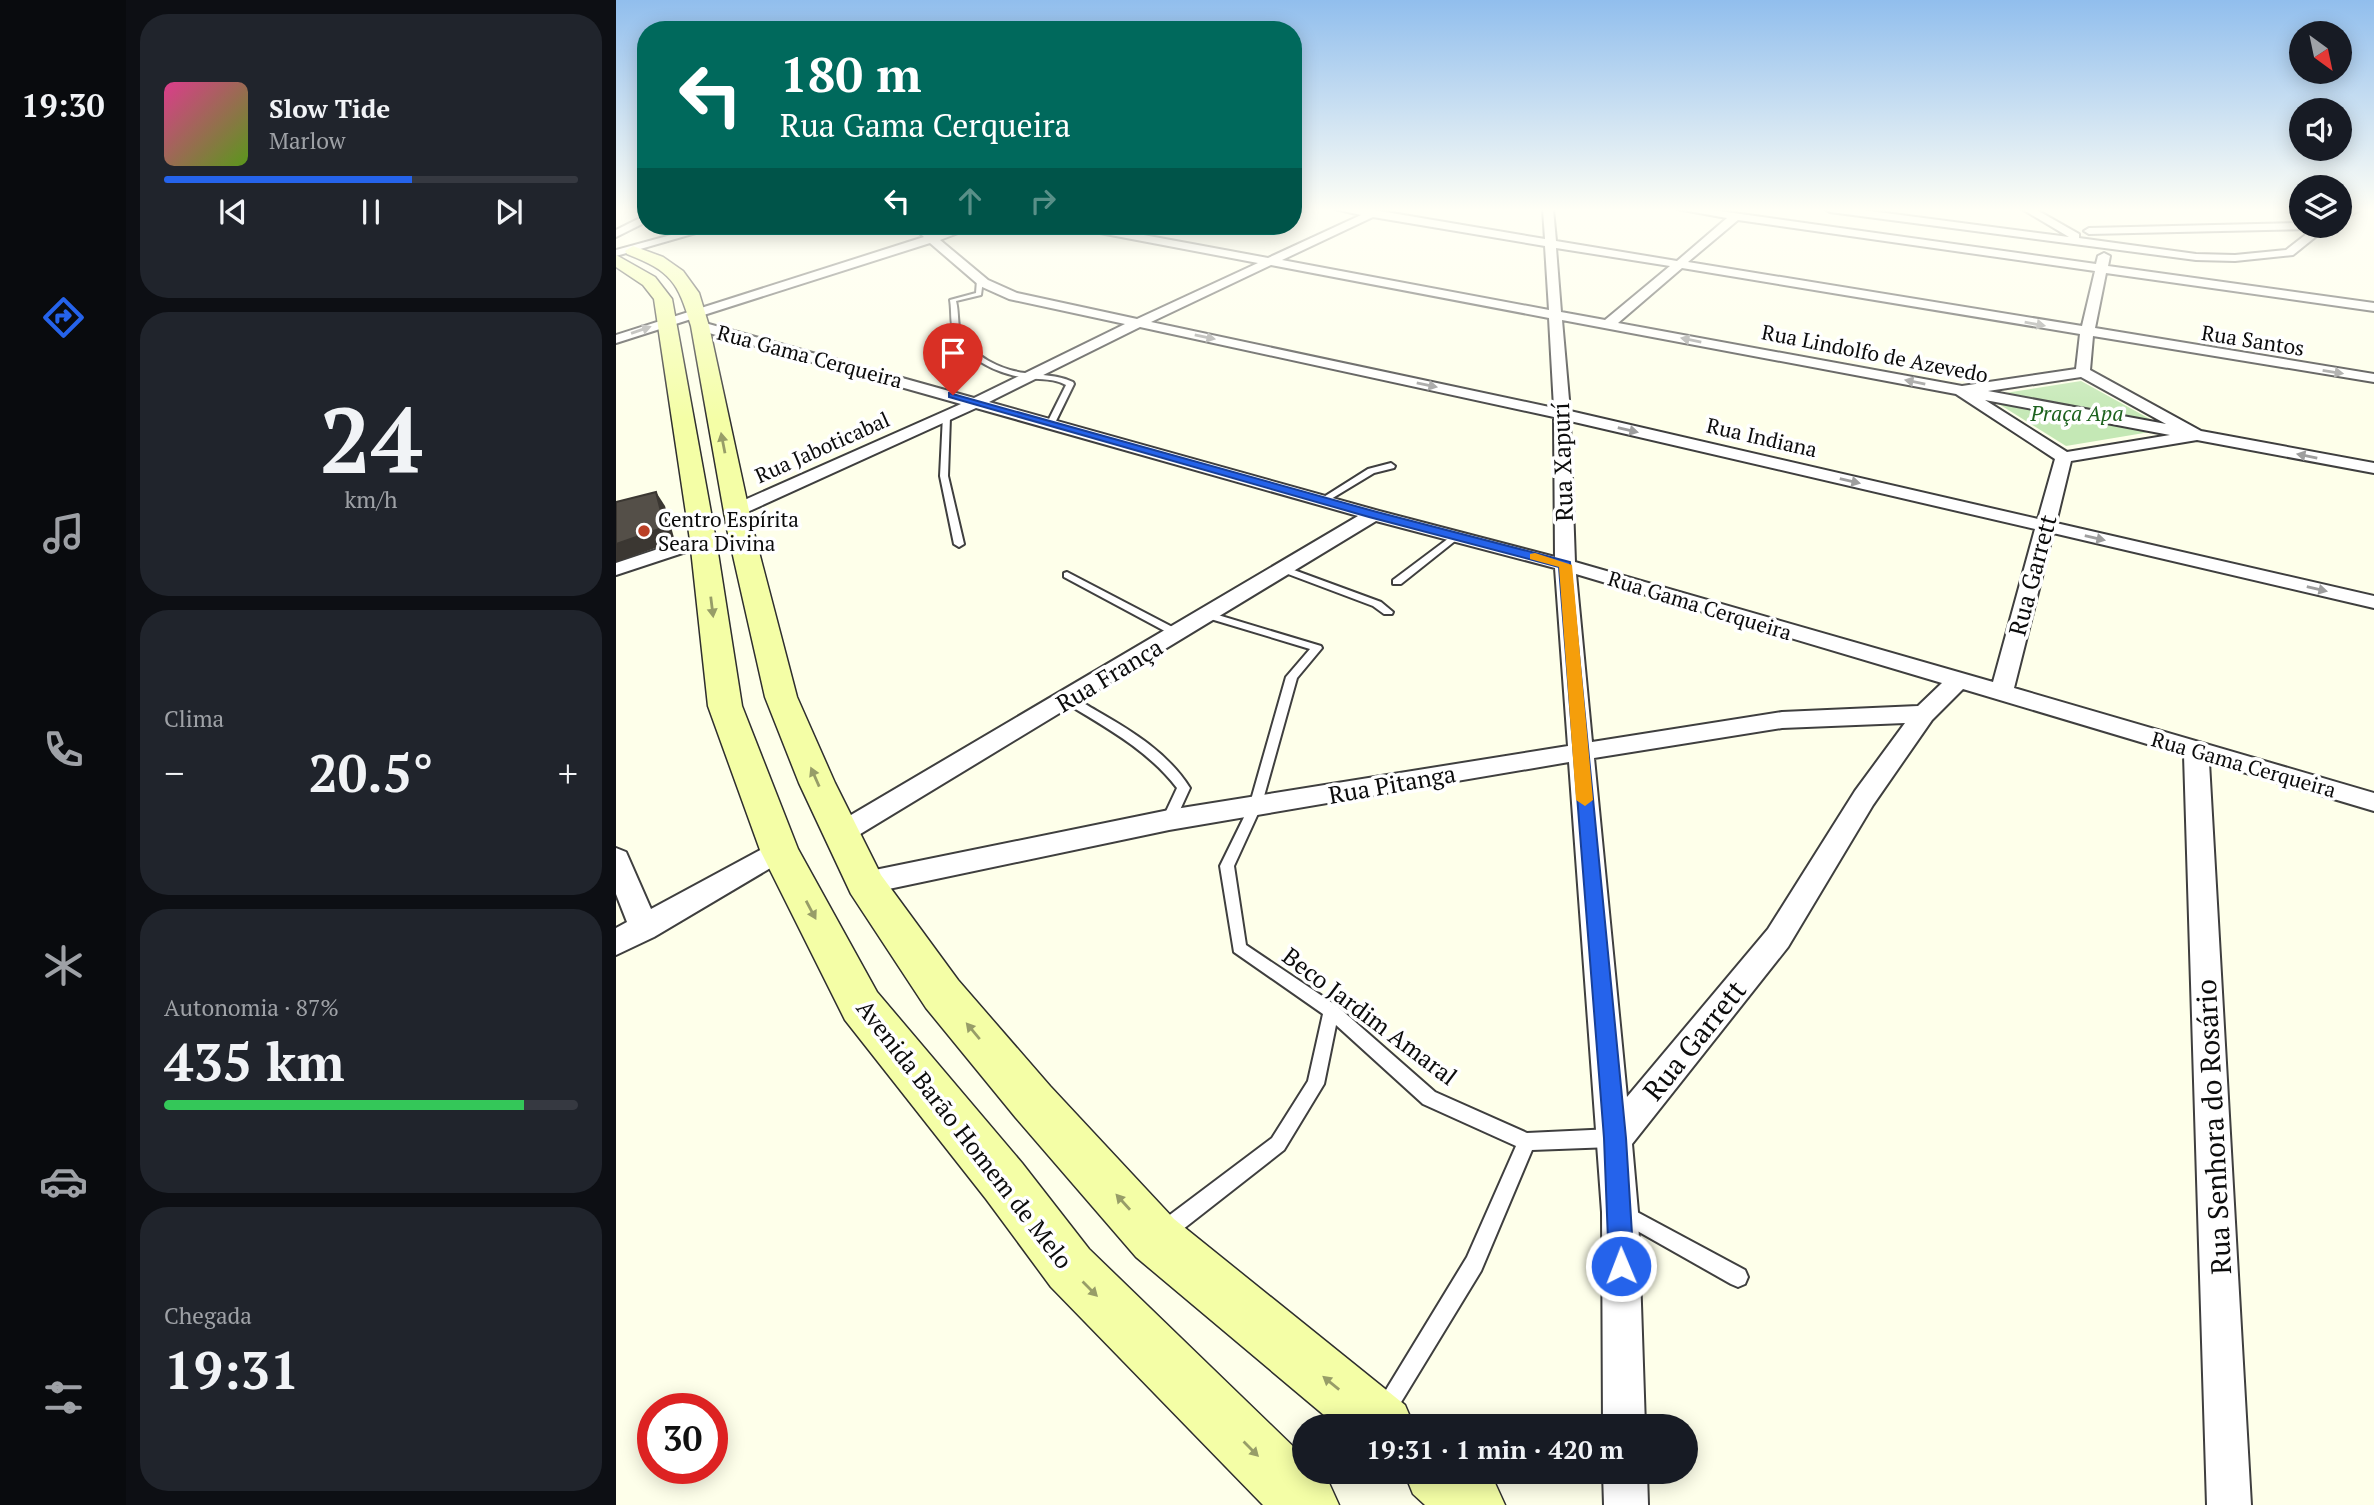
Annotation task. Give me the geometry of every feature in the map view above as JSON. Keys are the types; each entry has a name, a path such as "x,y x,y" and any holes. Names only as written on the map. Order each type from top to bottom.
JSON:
{"main road":[{"name":"Avenida Barão Homem de Melo","path":"648,279 663,299 703,540 725,706 779,849 861,1006 1004,1181 1070,1268 1304,1504"},
{"path":"680,279 690,293 698,320 737,510 781,697 817,783 843,832 865,883 942,994 1032,1102 1155,1238 1369,1414"},
{"path":"1449,1484 1473,1505"}],"street":[{"path":"616,339 667,322 698,320 815,279"},
{"name":"Rua Jaboticabal","path":"737,510 978,402 1233,279"},
{"name":"Rua Lindolfo de Azevedo","path":"1368,279 2374,468"},
{"name":"Rua Xapurí","path":"1554,279 1562,414 1565,565 1620,1212 1624,1414"},
{"path":"1608,325 1663,279"},
{"name":"Rua Santos","path":"1776,279 2087,333 2374,378"},
{"path":"2083,372 2087,333 2099,279"},
{"path":"2169,279 2374,307"},
{"name":"Rua Indiana","path":"980,280 1013,296 1562,414 2374,602"},
{"name":"Rua Gama Cerqueira","path":"698,320 1373,515 1565,565 2374,802"},
{"path":"1961,391 2083,372 2197,435"},
{"path":"1961,391 2064,457 2197,435"},
{"name":"Rua Garrett","path":"2001,693 2064,457"},
{"name":"Rua França","path":"843,832 1373,515"},
{"path":"616,569 703,540"},
{"name":"Rua Garrett","path":"1615,1138 1778,937 1864,798 1924,714 1958,681"},
{"name":"Rua Pitanga","path":"865,883 1169,820 1580,752 1782,720 1924,714"},
{"name":"Rua Senhora do Rosário","path":"2196,749 2229,1505"},
{"path":"616,943 779,849"},
{"path":"616,859 644,928"},
{"path":"1625,1484 1626,1505"}],"lane":[{"path":"980,280 979,294 953,300 957,312 954,323 959,337 975,355 1003,372 1031,376 1054,374 1070,384 1051,423"},
{"path":"946,416 944,476 958,544"},
{"path":"1323,500 1371,471 1391,466"},
{"path":"1397,582 1457,535"},
{"path":"1283,569 1377,604 1388,612"},
{"path":"1067,575 1178,634"},
{"name":"Beco Jardim Amaral","path":"1208,615 1317,648 1292,677 1255,807 1227,866 1239,948 1331,1012 1429,1098 1527,1142"},
{"path":"1068,699 1171,768 1184,788 1169,820"},
{"path":"1155,1238 1278,1144 1316,1084 1331,1012"},
{"path":"1387,1414 1474,1264 1527,1142 1615,1138"},
{"path":"1620,1212 1738,1277"}],"green space":[{"name":"Praça Apa","path":"2081,381 2168,429 2066,446 1986,396"}],"building":[{"path":"656,492 665,527 616,544 616,502"}],"slow traffic":[{"path":"1535,556 1565,565 1585,800"}],"place":[{"name":"Centro Espírita Seara Divina","path":"644,531"}],"route":[{"path":"953,395 1373,515 1565,565 1615,1138 1621,1266"}]}
